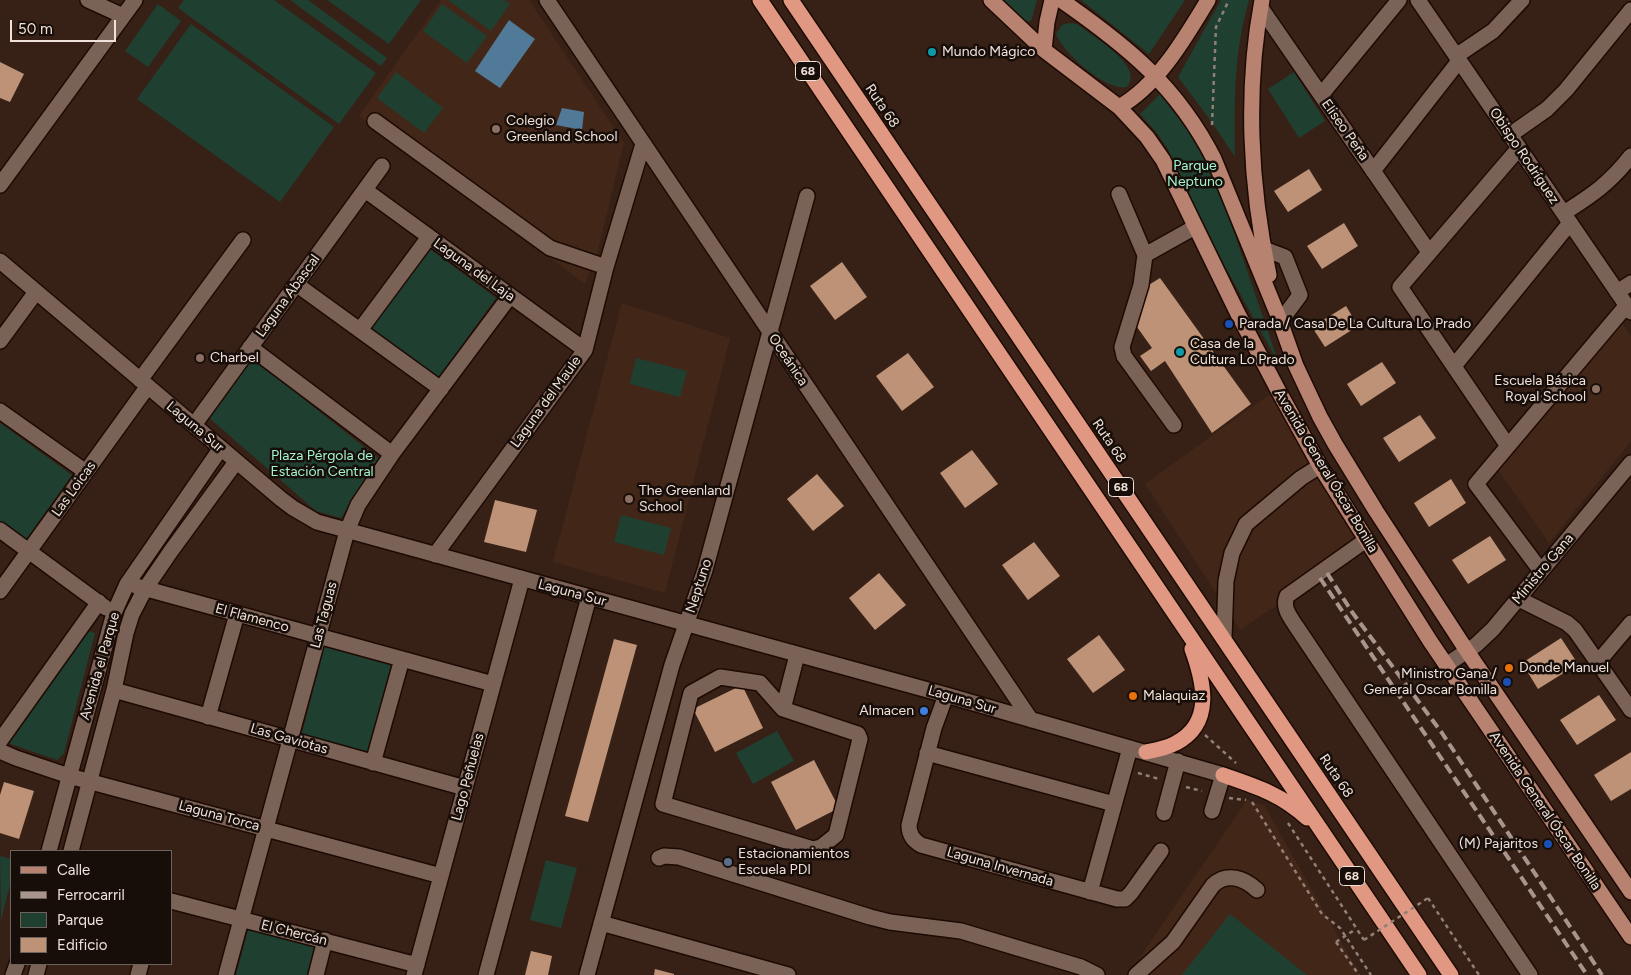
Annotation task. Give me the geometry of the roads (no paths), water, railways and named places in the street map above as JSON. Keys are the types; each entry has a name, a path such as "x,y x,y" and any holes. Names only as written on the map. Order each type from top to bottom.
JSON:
{"highway":[{"name":"68","path":"760,0 1414,971"},
{"name":"Ruta 68","path":"791,0 1451,975"},
{"path":"1146,752 1171,745 1184,737 1195,726 1202,709 1201,678 1182,625"},
{"path":"1223,775 1251,784 1279,797 1304,815 1321,831"}],"main road":[{"name":"Avenida General Óscar Bonilla","path":"991,0 1044,50 1119,107 1147,137 1163,160 1246,330 1320,466 1446,664 1631,937"},
{"path":"1044,50 1052,0"},
{"name":"Avenida General Óscar Bonilla","path":"1061,0 1112,38 1155,75 1183,107 1205,142 1218,169 1303,382 1328,430 1376,511 1631,892"},
{"path":"1119,107 1139,94 1155,75 1175,50 1208,0"},
{"path":"1262,4 1255,57 1252,124 1256,194 1264,249 1279,320"}],"street":[{"path":"88,0 123,16"},
{"path":"0,185 135,0"},
{"name":"Oceánica","path":"547,0 1031,720"},
{"path":"1321,95 1399,0"},
{"name":"Obispo Rodríguez","path":"1418,0 1629,309"},
{"path":"1373,171 1458,58 1493,31 1522,0"},
{"name":"Eliseo Peña","path":"1262,4 1321,95 1429,252"},
{"path":"1510,135 1547,109 1566,90 1631,10"},
{"path":"375,122 550,248 606,267"},
{"name":"Laguna del Maule","path":"435,555 584,350 606,267 643,144"},
{"path":"1508,446 1400,287 1519,148"},
{"path":"1454,366 1567,218 1617,174 1631,156"},
{"name":"Laguna Abascal","path":"194,426 382,166"},
{"name":"Laguna del Laja","path":"365,190 584,350"},
{"path":"1119,194 1145,255 1141,285 1122,347 1124,356 1174,425"},
{"name":"Neptuno","path":"587,975 672,666 705,570 807,196"},
{"path":"1145,255 1195,227"},
{"path":"360,330 429,237"},
{"name":"Las Loicas","path":"0,591 86,472 144,383 243,240"},
{"path":"1264,249 1285,257 1300,295 1279,320"},
{"name":"Laguna Sur","path":"0,261 236,462 293,508 317,522 946,695 1223,775"},
{"path":"1618,292 1631,283"},
{"path":"296,284 441,389"},
{"path":"0,341 36,292"},
{"name":"Las Taguas","path":"226,975 347,531 358,504 392,454 510,296"},
{"path":"1541,571 1476,484 1629,309"},
{"path":"250,347 392,454"},
{"path":"0,411 86,472"},
{"name":"Avenida el Parque","path":"49,850 114,613 127,584 220,448"},
{"name":"Avenida el Parque","path":"71,850 114,690 132,614 145,589 236,462"},
{"name":"Ministro Gana","path":"1446,664 1468,651 1489,633 1631,463"},
{"path":"1224,639 1226,581 1232,553 1246,524 1300,478 1320,466"},
{"path":"0,530 114,613"},
{"path":"1366,540 1287,596 1284,602 1296,626 1530,975"},
{"name":"Lago Peñuelas","path":"415,970 522,579"},
{"name":"El Flamenco","path":"127,584 493,684"},
{"path":"486,975 589,598"},
{"path":"1519,599 1566,623 1582,639 1631,710"},
{"path":"0,741 98,602"},
{"path":"208,717 237,614"},
{"path":"1598,662 1631,623"},
{"path":"782,709 797,655"},
{"path":"373,763 402,659"},
{"path":"720,677 760,683 782,709 858,734 860,739 836,835 831,840 813,849 663,804 691,693 720,677"},
{"name":"Las Gaviotas","path":"114,690 465,788"},
{"name":"Laguna Invernada","path":"946,695 928,752 909,825 911,837 922,845 1090,892"},
{"path":"1130,748 1090,892 1117,899 1125,899 1131,894 1161,850"},
{"name":"Laguna Torca","path":"0,751 70,776 441,876"},
{"path":"928,752 1114,804"},
{"path":"1164,813 1178,761"},
{"path":"1212,811 1223,775"},
{"path":"659,858 664,856 679,857 890,922 961,931 1081,967 1097,975"},
{"path":"1136,975 1173,942 1217,881 1230,877 1237,878 1244,880 1257,890"},
{"name":"El Chercán","path":"172,901 325,940 415,970"},
{"path":"601,923 788,975"},
{"path":"316,975 325,940"}],"water":[{"path":"509,20 535,39 500,88 475,71"},
{"path":"562,108 584,112 582,130 556,125"}],"railway":[{"path":"1327,573 1352,612 1442,733 1602,975"},
{"path":"1320,578 1587,975"}],"place":[{"name":"Mundo Mágico","path":"932,52"},
{"name":"Colegio Greenland School","path":"496,129"},
{"name":"Parada / Casa De La Cultura Lo Prado","path":"1229,324"},
{"name":"Casa de la Cultura Lo Prado","path":"1180,352"},
{"name":"Charbel","path":"200,358"},
{"name":"Escuela Básica Royal School","path":"1596,389"},
{"name":"The Greenland School","path":"629,499"},
{"name":"Donde Manuel","path":"1509,668"},
{"name":"Ministro Gana / General Oscar Bonilla","path":"1507,682"},
{"name":"Malaquiaz","path":"1133,696"},
{"name":"Almacen","path":"924,711"},
{"name":"(M) Pajaritos","path":"1548,844"},
{"name":"Estacionamientos Escuela PDI","path":"728,862"}],"park label":[{"name":"Parque Neptuno","path":"1195,174"},
{"name":"Plaza Pérgola de Estación Central","path":"322,464"}]}
